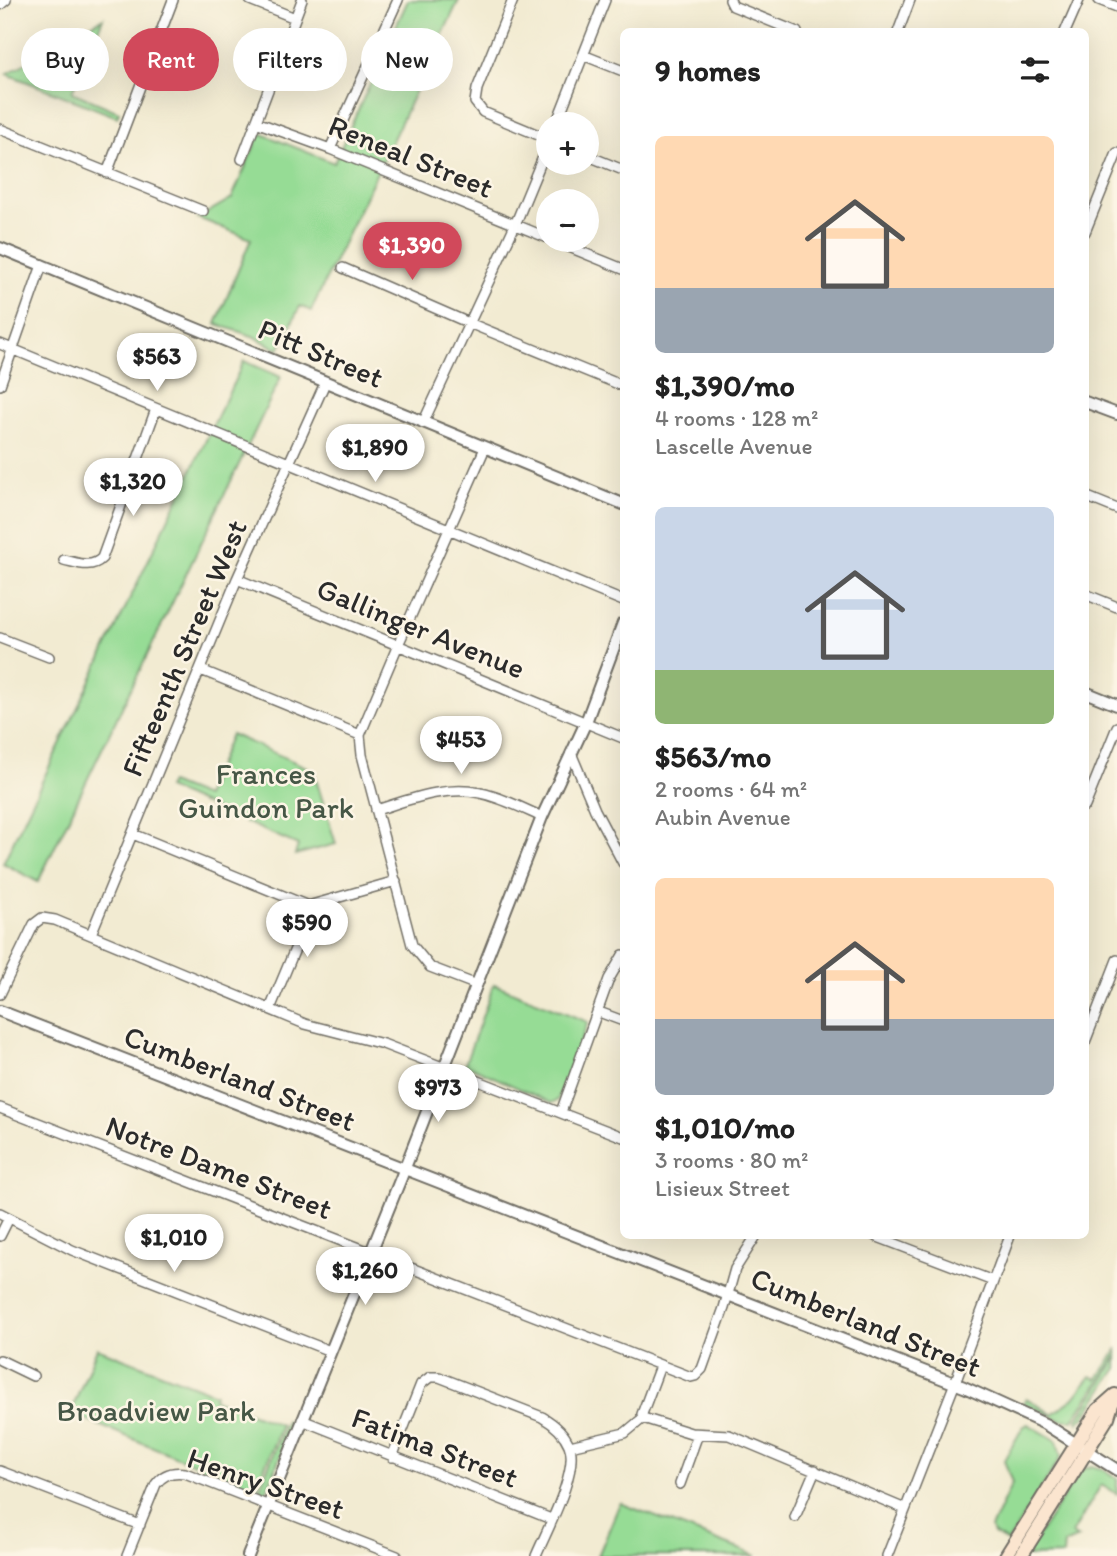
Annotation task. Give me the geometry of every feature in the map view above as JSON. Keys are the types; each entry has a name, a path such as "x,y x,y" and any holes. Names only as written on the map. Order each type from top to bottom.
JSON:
{"main road":[{"path":"1021,1556 1081,1447 1098,1410 1116,1393"},
{"path":"1006,1556 1081,1447"}],"street":[{"path":"0,5 6,0"},
{"path":"107,173 173,0"},
{"path":"250,0 295,18"},
{"path":"242,159 302,0"},
{"path":"330,149 398,0"},
{"path":"513,0 477,89 475,102 483,112 536,134"},
{"path":"561,112 605,0"},
{"path":"730,0 733,6 787,28"},
{"path":"900,28 911,0"},
{"path":"1067,28 1079,0"},
{"path":"1099,0 1117,6"},
{"path":"583,55 620,70"},
{"name":"Reneal Street","path":"256,122 330,149 536,233"},
{"path":"0,129 203,211"},
{"path":"1089,223 1117,153"},
{"path":"599,160 620,169"},
{"path":"423,424 536,174"},
{"path":"1107,178 1117,181"},
{"name":"Pitt Street","path":"0,248 620,503"},
{"name":"Reneal Street","path":"582,252 620,268"},
{"path":"0,385 42,265"},
{"path":"343,268 620,385"},
{"path":"0,344 620,600"},
{"name":"Fifteenth Street West","path":"91,934 237,579 325,383"},
{"path":"1089,403 1117,414"},
{"path":"64,559 87,565 97,564 102,558 156,409"},
{"path":"477,985 430,967 412,945 362,755 360,735 485,448"},
{"path":"1089,498 1117,509"},
{"name":"Gallinger Avenue","path":"237,579 620,737"},
{"path":"1089,596 1117,607"},
{"path":"248,1556 542,817 586,722 620,631"},
{"path":"0,638 48,657"},
{"path":"201,670 360,735"},
{"path":"1089,694 1117,705"},
{"path":"1089,784 1117,727"},
{"path":"571,753 595,810 620,857"},
{"path":"376,810 432,794 464,790 481,793 542,817"},
{"path":"133,834 308,906 396,881"},
{"path":"270,1009 310,912 308,906"},
{"path":"0,994 34,924 43,918 55,920 305,1024 383,1044 620,1136"},
{"path":"561,1112 609,979 620,960"},
{"path":"1089,1032 1117,960"},
{"name":"Cumberland Street","path":"0,1011 955,1383 1045,1424 1117,1470"},
{"path":"599,1012 620,1020"},
{"name":"Notre Dame Street","path":"0,1108 691,1377 702,1369 727,1293"},
{"path":"0,1236 4,1216 72,1250 330,1351"},
{"path":"727,1293 735,1269 754,1239"},
{"path":"883,1239 993,1281"},
{"path":"887,1556 1009,1239"},
{"path":"0,1360 33,1376"},
{"path":"643,1418 642,1414 660,1366"},
{"path":"392,1457 421,1384 435,1376 542,1417 557,1427 570,1446 569,1472 536,1556"},
{"path":"643,1418 698,1434 729,1435 905,1509"},
{"path":"570,1446 625,1433 643,1418"},
{"name":"Fatima Street","path":"302,1420 551,1519"},
{"path":"680,1484 698,1434"},
{"path":"795,1517 815,1470"},
{"path":"0,1471 139,1525"},
{"name":"Henry Street","path":"127,1556 156,1484 165,1475 174,1472 185,1473 397,1556"}],"green space":[{"path":"408,0 459,0 446,28 395,28"},
{"path":"103,18 99,28 86,28"},
{"path":"21,66 21,79 7,74"},
{"path":"50,91 72,91 119,112 117,117"},
{"path":"367,91 416,91 311,311 300,306 279,350 255,337 216,324 251,239 198,218 232,198 260,133 334,163"},
{"path":"244,361 281,377 38,882 3,863"},
{"name":"Frances Guindon Park","path":"231,734 313,770 336,844 295,855 298,845 167,788 170,783 205,797"},
{"path":"494,984 588,1022 557,1101 551,1103 465,1064"},
{"name":"Broadview Park","path":"97,1348 215,1394 214,1399 281,1425 256,1489 74,1415 73,1407"},
{"path":"1117,1350 1117,1355 1073,1420 1061,1420 1023,1403 1026,1398 1052,1414 1074,1398 1091,1376 1097,1379"},
{"path":"1117,1358 1117,1368 1078,1423 1077,1420"},
{"path":"286,1421 292,1427 265,1494 262,1497 257,1496"},
{"path":"1028,1424 1057,1441 1061,1457 1008,1542 993,1534 991,1528 1012,1483 1004,1460 1023,1427"},
{"path":"1092,1466 1117,1478 1117,1494 1101,1485 1072,1534 1078,1538 1064,1544 1063,1555 1025,1556 1081,1470"},
{"path":"620,1503 757,1556 598,1556"}]}
